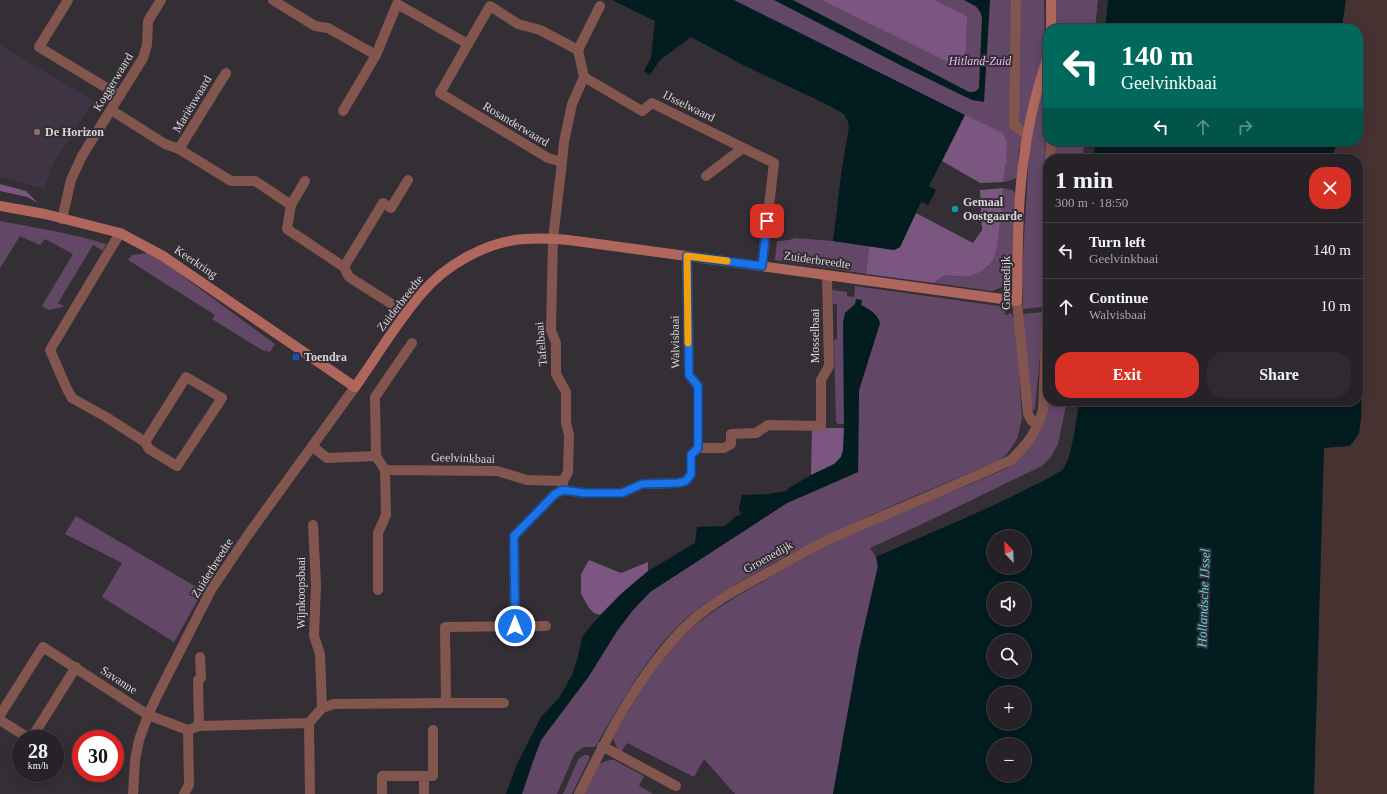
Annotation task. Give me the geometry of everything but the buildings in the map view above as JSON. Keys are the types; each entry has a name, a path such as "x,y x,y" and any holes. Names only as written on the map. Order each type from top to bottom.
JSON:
{"street":[{"path":"68,0 39,48 120,96"},
{"name":"Koggerwaard","path":"62,219 71,180 79,162 143,58 147,44 148,21 161,0"},
{"path":"273,0 315,26 328,28 376,55"},
{"path":"1016,0 1014,125 1028,136"},
{"path":"1051,0 1051,24"},
{"path":"343,111 376,55 398,2 468,44"},
{"name":"Rosanderwaard","path":"562,162 548,158 440,94 490,6 518,24 540,30 578,50"},
{"path":"553,239 564,142 572,104 584,77 578,50 600,6"},
{"name":"Mariënwaard","path":"180,149 226,73"},
{"name":"Groenedijk","path":"1038,424 1032,421 1028,414 1018,301 1022,175 1028,136 1043,76"},
{"name":"IJsselwaard","path":"584,77 642,111 652,103 774,163 762,266"},
{"name":"Mariënwaard","path":"111,110 165,144 180,149 231,180 255,181 291,205"},
{"path":"706,176 743,148"},
{"path":"344,267 383,203 391,208 408,180"},
{"path":"305,181 291,205 287,229 344,267 349,277 406,313"},
{"name":"Keerkring","path":"0,206 120,233 164,256 355,387"},
{"path":"120,233 50,350 72,398 106,417 145,442 149,449 177,466 222,398 186,377 145,442"},
{"name":"Zuiderbreedte","path":"133,794 135,760 139,740 148,715 211,590 250,532 422,292 434,280 473,254 495,245 523,239 553,239 1018,301"},
{"name":"Tafelbaai","path":"553,239 551,330 556,343 556,374 566,392 566,423 570,435 568,472 563,486"},
{"name":"Walvisbaai","path":"687,256 689,375 698,386 698,448"},
{"name":"Mosselbaai","path":"698,448 724,448 731,444 731,434 756,433 768,424 821,426 821,380 830,366 827,275"},
{"path":"378,590 378,533 386,515 385,470 376,456 375,397 412,343"},
{"name":"Groenedijk","path":"579,794 602,746 652,666 682,630 702,612 737,590 827,540 1011,460 1028,443 1038,424 1043,406"},
{"path":"312,446 327,458 376,456"},
{"name":"Geelvinkbaai","path":"385,470 497,471 527,480 563,486 584,493 622,493 642,484 678,483 686,481 691,474 691,455 698,448"},
{"path":"515,626 514,536 563,486"},
{"name":"Wijnkoopsbaai","path":"313,525 316,585 314,636 320,654 322,708"},
{"path":"446,703 445,627 546,626"},
{"name":"Savanne","path":"0,715 43,647 148,715"},
{"path":"200,658 201,678 198,680 200,726"},
{"path":"36,730 76,667"},
{"path":"310,794 309,723 322,708 334,704 504,703"},
{"path":"148,715 188,730 200,726 309,723"},
{"path":"0,720 16,730"},
{"path":"184,794 189,785 188,730"},
{"path":"382,794 382,776 434,776 433,730"},
{"path":"602,746 676,786"},
{"path":"424,776 424,794"}],"shaded area":[{"path":"822,0 934,0 967,16 965,64 958,67"},
{"path":"1329,0 1387,0 1387,794 1314,794 1316,406 1363,406 1363,154 1321,154 1322,146 1363,146 1363,24 1328,24"},
{"name":"De Horizon","path":"0,45 94,101 53,164 44,189 0,176"},
{"path":"965,115 1003,133 1007,142 1003,182 980,183 942,161"},
{"path":"0,184 26,191 38,203 27,197 0,191"},
{"path":"1003,188 995,255 992,262 982,271 963,277 951,275 944,276 934,283 866,274 869,246 894,250 900,247 916,213 973,243 982,230 980,190"},
{"path":"812,428 844,428 844,439 843,451 839,460 828,468 811,475"},
{"path":"589,560 621,573 648,562 648,571 621,594 600,615 594,613 589,608 581,594 581,574"}],"green space":[{"name":"Hitland-Zuid","path":"708,0 1044,0 1045,24 1043,24 1042,50 1043,146 1045,146 1045,154 1043,154 1042,307 1023,309 1022,273 1029,153 1019,149 1018,171 1016,178 1003,182 1006,163"},
{"path":"1055,0 1098,0 1096,24 1055,24"},
{"path":"1055,146 1084,146 1083,154 1055,154"},
{"path":"1003,188 1013,190 1016,196 1012,271 1007,285 992,291 934,283 949,274 960,277 987,268 993,261 1000,221"},
{"path":"0,221 67,234 106,244 103,251 93,245 58,303 64,306 48,310 42,306 73,254 45,239 40,245 20,236 0,268"},
{"path":"795,238 869,246 866,274 775,260 777,241"},
{"path":"148,253 161,260 275,344 270,352 262,350 212,319 215,315 128,260 132,255"},
{"path":"855,286 1006,307 1005,315 1011,313 1016,324 1022,419 1017,439 1007,454 1000,460 878,512 818,540 725,590 694,612 675,629 652,656 595,747 584,747 575,753 557,794 522,794 541,740 589,676 617,631 633,610 650,592 787,503 858,472 859,390 880,323 870,310 861,305 861,300 845,313 844,424 838,424 836,422 834,340 837,339 837,304 833,304 832,290 847,292 847,296 854,297"},
{"path":"1042,312 1040,357 1035,409 1033,411 1025,360 1023,314"},
{"path":"1046,406 1066,406 1058,444 1051,457 1042,466 870,548 876,557 878,566 859,650 833,794 735,794 704,759 694,777 627,743 621,752 616,746 613,738 656,668 687,632 713,611 787,567 828,546 856,532 1007,468 1022,455"},
{"path":"76,516 203,591 174,642 102,597 122,563 65,534"},
{"path":"585,755 590,757 572,794 563,794 578,760"},
{"path":"609,760 614,760 644,776 639,786 654,794 584,794 598,764"}],"water":[{"path":"612,0 734,0 965,115 929,186 936,190 928,205 921,202 900,247 894,250 833,241 842,168 849,127 844,114 745,66 691,37 660,60 650,75 644,71 651,58 655,21"},
{"path":"774,0 793,0 969,92 975,92 979,88 982,17 977,8 964,0 990,0 984,102 972,100 904,67"},
{"path":"1108,0 1346,0 1343,24 1106,24"},
{"path":"1095,146 1336,146 1333,154 1094,154"},
{"path":"856,299 862,300 861,305 875,314 880,323 859,390 858,472 787,503 650,592 633,610 617,631 589,676 541,740 522,794 506,794 517,764 541,717 559,698 572,675 578,657 582,637 593,623 621,594 648,571 695,543 697,527 725,526 736,516 741,515 739,508 742,495 769,494 786,491 811,475 834,464 841,457 843,450 844,428 843,322 845,313 855,304"},
{"name":"Hollandsche IJssel","path":"1078,406 1361,406 1359,434 1350,446 1324,448 1314,794 833,794 859,650 878,566 876,557 1005,500 1044,480 1063,469 1069,456 1074,437"}],"slow traffic":[{"path":"688,343 687,256 727,261"}],"place":[{"name":"De Horizon","path":"37,132"},
{"name":"Gemaal Oostgaarde","path":"955,209"},
{"name":"Toendra","path":"296,357"}],"route":[{"path":"515,626 514,536 555,494 563,490 584,493 622,493 642,484 678,483 686,481 691,474 691,455 698,448 698,386 689,375 687,256 762,266 767,221"}]}
